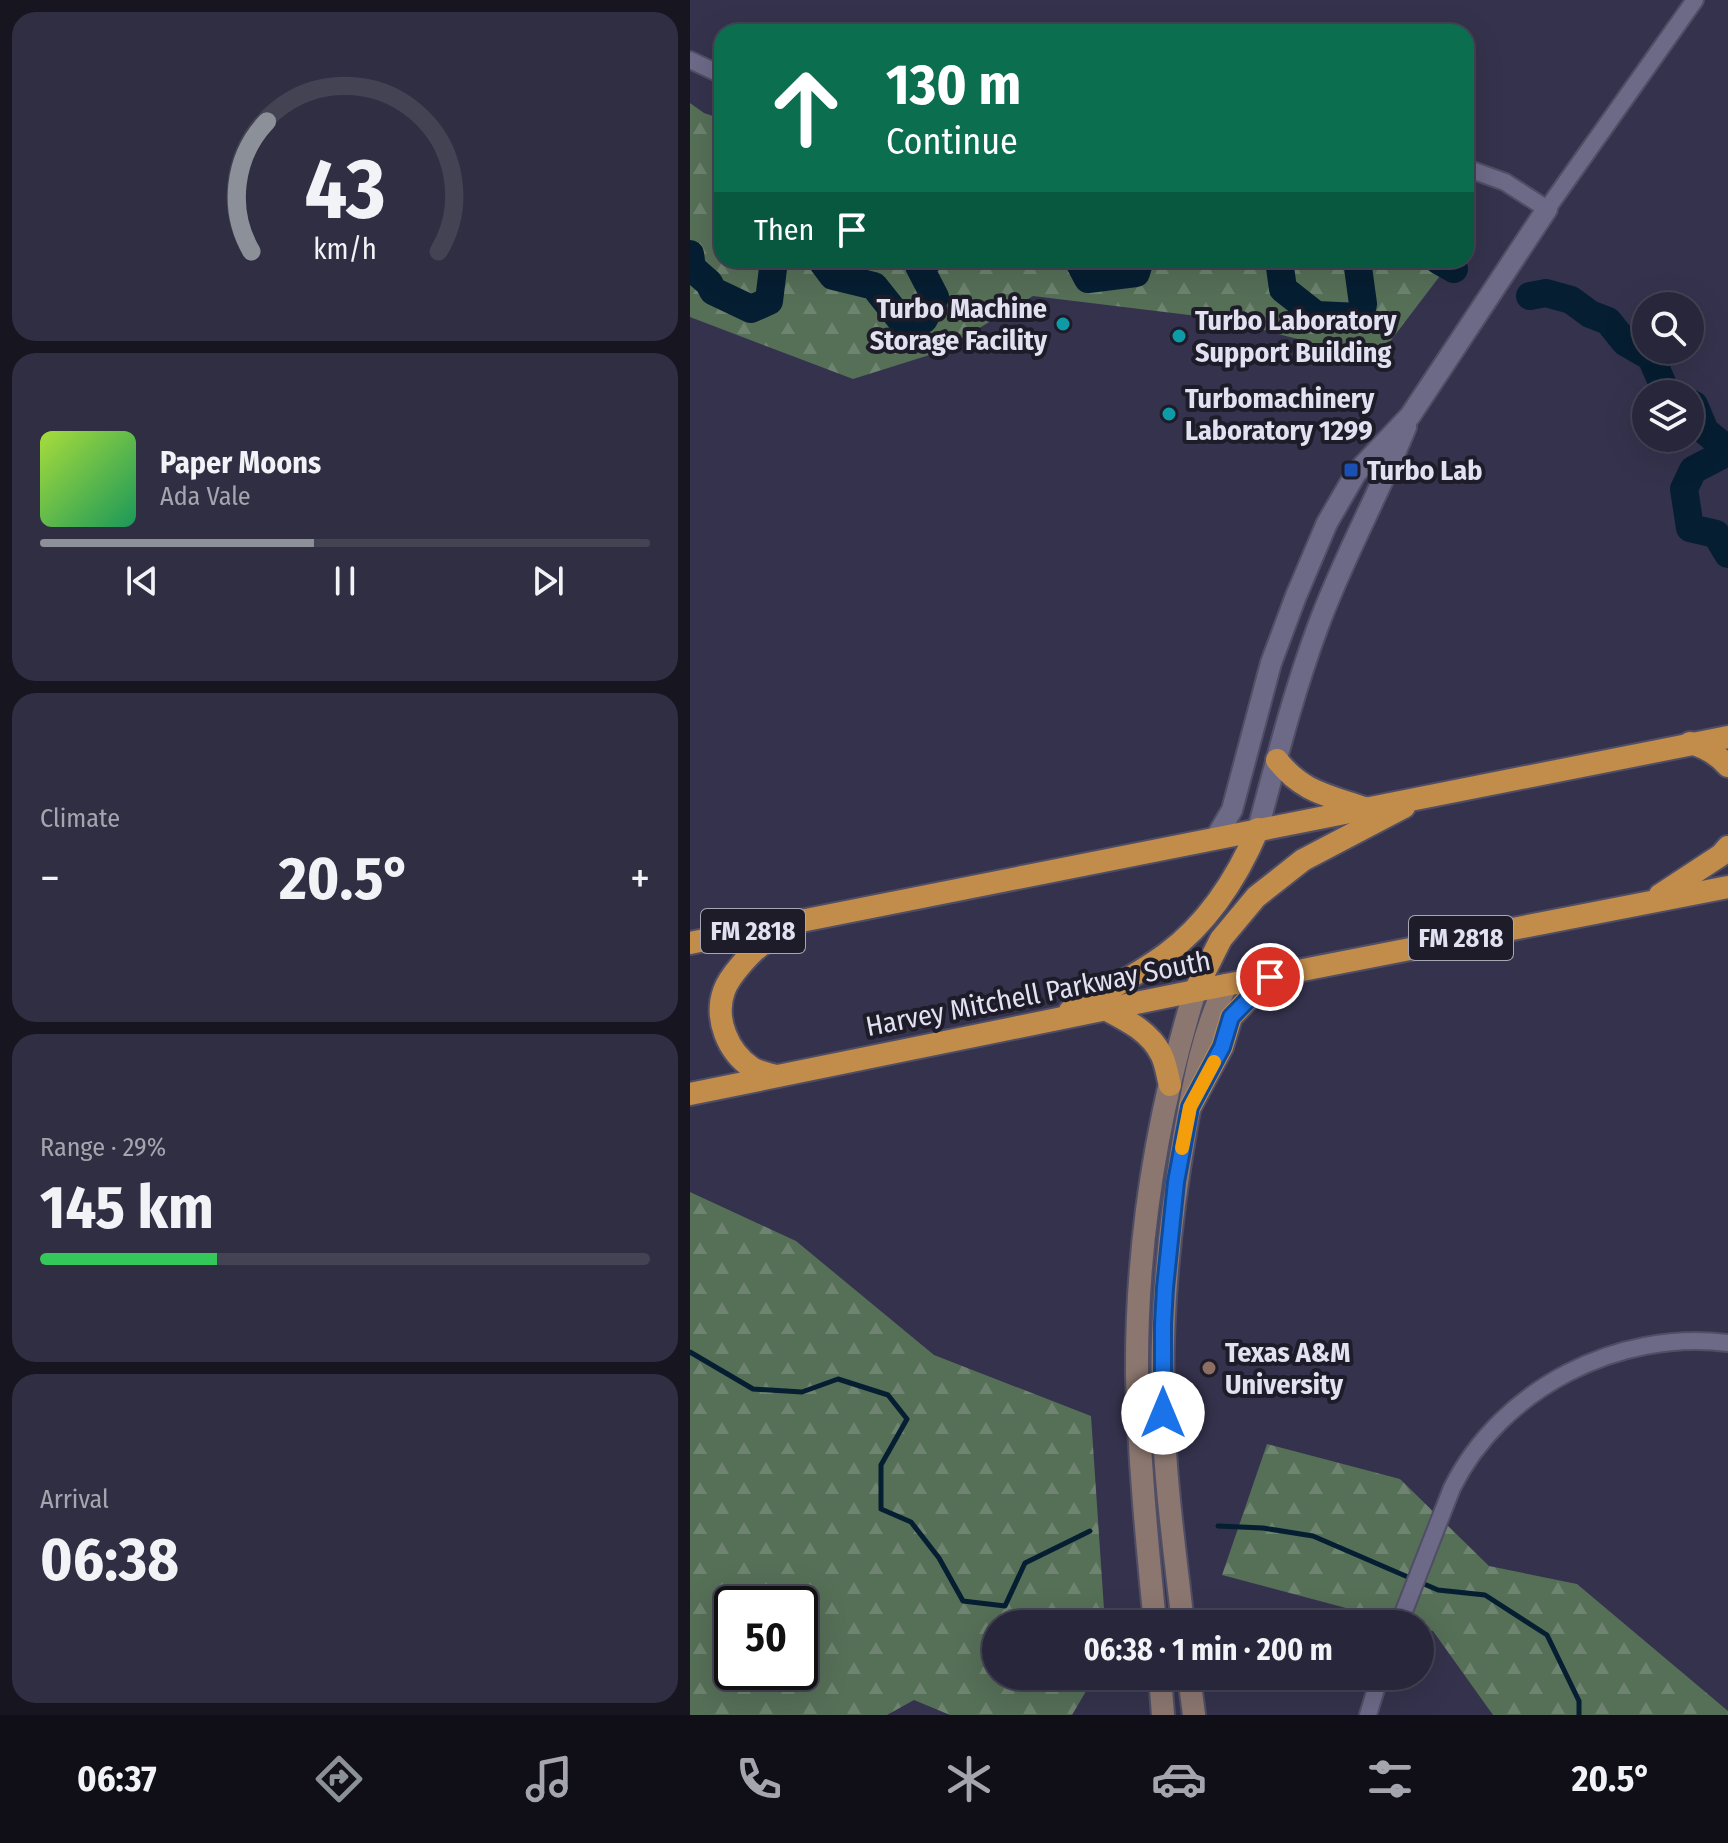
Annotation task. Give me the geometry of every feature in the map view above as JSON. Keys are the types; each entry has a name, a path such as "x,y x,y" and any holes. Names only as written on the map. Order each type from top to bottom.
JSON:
{"highway":[{"name":"FM 2818","path":"690,943 1728,737"},
{"path":"1690,743 1718,755 1728,766"},
{"path":"1277,760 1298,783 1315,792 1365,808"},
{"path":"1195,991 1221,939 1256,897 1303,860 1426,796"},
{"path":"1051,1021 1131,977 1179,943 1199,924 1235,877 1258,829"},
{"path":"1652,900 1721,855 1728,847"},
{"name":"Harvey Mitchell Parkway South","path":"690,1094 1728,887"},
{"path":"777,1076 754,1070 731,1047 721,1014 724,991 734,973 762,945 817,918"},
{"path":"1190,1107 1222,1047 1231,1017 1270,977"},
{"path":"1107,1010 1129,1021 1150,1038 1162,1055 1170,1085"}],"main road":[{"path":"1181,1610 1163,1413 1163,1324 1169,1237 1176,1182 1206,1034 1213,1010 1226,985"},
{"path":"1154,1610 1141,1473 1138,1387 1142,1263 1161,1119 1195,991"},
{"path":"1161,1690 1163,1715"},
{"path":"1191,1690 1194,1715"}],"street":[{"path":"1216,837 1232,810 1271,663 1327,523 1356,473 1410,416 1547,209 1695,0"},
{"path":"690,60 714,71"},
{"path":"1474,171 1505,182 1547,209"},
{"path":"1258,829 1317,628 1389,470 1410,416"},
{"path":"1404,1610 1452,1488 1472,1453 1488,1433 1531,1395 1593,1361 1641,1346 1693,1341 1728,1343"},
{"path":"1368,1715 1376,1690"}],"green space":[{"path":"690,103 714,116 714,268 1446,268 1376,360 1222,319 1033,296 939,352 853,379 690,317"},
{"path":"690,1192 796,1241 934,1355 1091,1416 1104,1610 982,1610 982,1690 1087,1690 1072,1715 950,1715 914,1700 887,1715 690,1715"},
{"path":"1267,1444 1400,1479 1489,1566 1577,1584 1728,1711 1728,1715 1493,1715 1434,1632 1434,1610 1353,1610 1222,1575"}],"waterway":[{"path":"690,254 692,268 709,283 713,291 751,309 769,301 773,268"},
{"path":"827,268 833,276 874,286 901,320 924,319 935,297 920,268"},
{"path":"1082,268 1088,279 1136,273 1138,268"},
{"path":"1280,268 1283,289 1316,315 1360,317 1363,304 1358,268"},
{"path":"1530,296 1546,293 1571,300 1590,314 1608,321 1625,342 1651,357 1661,380"},
{"path":"1704,429 1722,445 1720,456 1693,470 1684,489 1690,528 1716,534 1728,554"},
{"path":"690,1352 753,1389 802,1392 838,1379 888,1395 907,1419 881,1465 881,1509 911,1522 939,1558 963,1601 1005,1606 1025,1563 1090,1531"},
{"path":"1218,1526 1263,1528 1313,1536 1438,1590 1485,1595 1547,1635 1579,1701 1579,1715"}],"slow traffic":[{"path":"1182,1148 1190,1107 1214,1062"}],"place":[{"name":"Turbo Machine Storage Facility","path":"1063,324"},
{"name":"Turbo Laboratory Support Building","path":"1179,336"},
{"name":"Turbomachinery Laboratory 1299","path":"1169,414"},
{"name":"Turbo Lab","path":"1351,470"},
{"name":"Texas A&M University","path":"1209,1368"}],"route":[{"path":"1163,1413 1163,1324 1169,1237 1190,1107 1222,1047 1231,1017 1270,977"}]}
